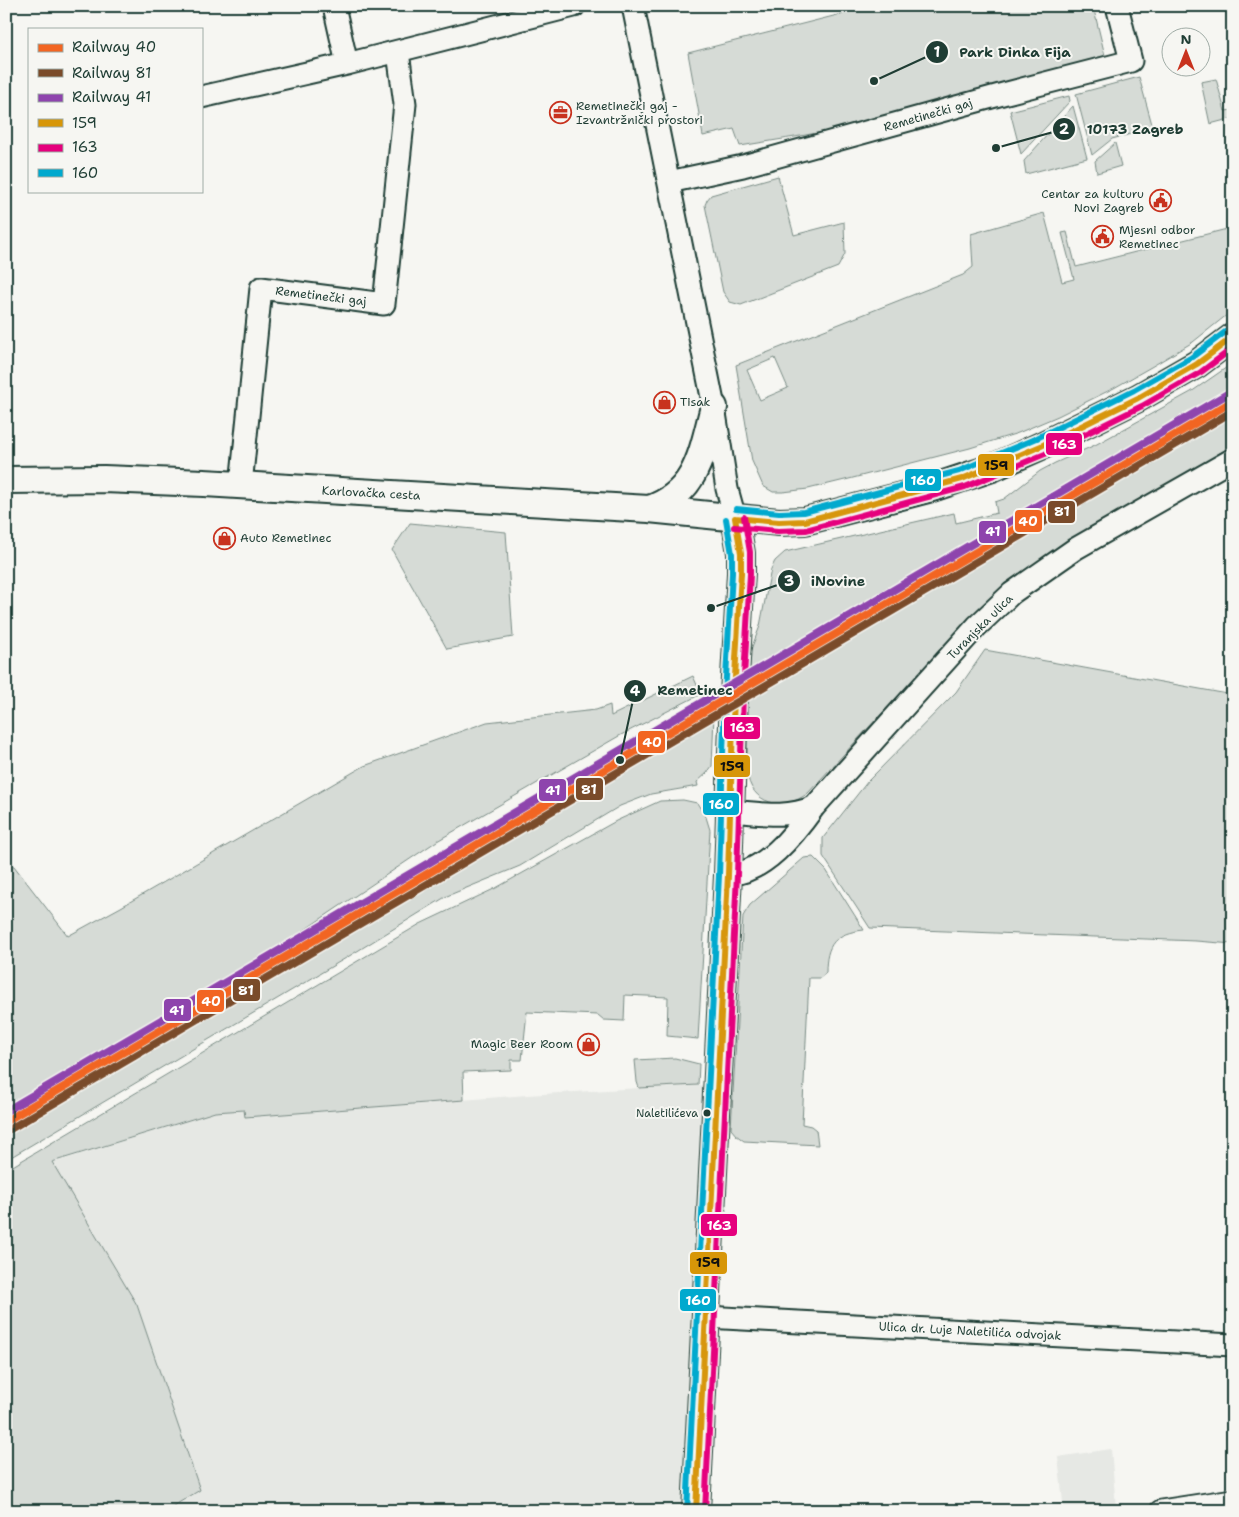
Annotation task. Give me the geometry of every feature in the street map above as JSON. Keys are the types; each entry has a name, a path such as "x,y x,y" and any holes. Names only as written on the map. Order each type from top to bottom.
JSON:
{"main road":[{"name":"Karlovačka cesta","path":"6,480 104,479 241,485 649,509 779,522 805,521 962,479 1041,446 1138,398 1197,364 1233,337"},
{"path":"649,509 662,505 671,499 689,482 702,453 714,407"},
{"path":"696,1511 728,875 734,694 742,562 735,518"}],"street":[{"path":"334,6 347,64"},
{"path":"202,97 398,52 574,6"},
{"path":"633,6 714,407 724,474 735,518"},
{"name":"Remetinečki gaj","path":"669,182 751,164 1003,94 1131,62 1117,6"},
{"name":"Remetinečki gaj","path":"241,485 261,288 384,304 405,104 398,52"},
{"name":"Turanjska ulica","path":"728,875 748,872 761,864 793,834 814,807 977,626 1012,593 1075,549 1233,460"},
{"path":"730,811 780,815 802,812 814,807"},
{"name":"Ulica dr. Luje Naletilića odvojak","path":"706,1317 1233,1345"},
{"path":"1161,1511 1233,1500"}],"shaded area":[{"path":"873,6 1093,6 1108,68 925,111 833,130 740,146 734,129 703,136 688,53"},
{"path":"1139,77 1153,128 1112,139 1092,155 1076,94"},
{"path":"1216,79 1225,111 1233,110 1233,118 1210,124 1201,82"},
{"path":"1069,96 1070,101 1021,154 1010,111"},
{"path":"1073,106 1087,158 1026,174 1024,161"},
{"path":"1115,143 1121,166 1097,173 1095,161"},
{"path":"778,176 794,235 844,222 845,254 838,267 741,305 730,302 723,292 705,205 711,195"},
{"path":"1044,213 1062,282 1074,279 1062,233 1067,232 1076,267 1227,229 1233,252 1233,310 1193,342 1151,367 1058,416 1018,433 970,448 808,489 773,492 763,486 752,461 736,365 963,275 973,267 971,234","holes":["775,358 788,388 760,400 747,370"]},
{"path":"1233,363 1233,394 978,541 746,679 750,652 760,626 771,569 775,561 785,552 954,513 956,523 997,513 995,502 1004,499 1040,471 1095,445 1191,392"},
{"path":"1233,394 1233,412 767,686 747,693 746,679 978,541"},
{"path":"1233,412 1233,445 1030,567 944,648 808,793 799,799 779,803 761,798 754,791 749,782 747,771 747,693 767,686 1112,481"},
{"path":"410,523 506,532 513,637 447,649 392,550"},
{"path":"985,650 1233,695 1233,944 870,928 823,856 823,838 868,781 956,692"},
{"path":"693,676 701,694 619,736 437,841 234,977 6,1110 6,865 14,866 68,936 364,766 487,722 596,710 610,705 611,716"},
{"path":"714,714 712,766 697,782 698,786 651,794 620,806 520,866 447,896 6,1160 6,1121 304,947"},
{"path":"683,800 697,803 706,817 710,830 698,1039 667,1036 668,997 625,995 624,1021 604,1020 598,1015 527,1012 522,1060 511,1060 511,1070 463,1072 464,1100 245,1117 244,1110 215,1112 52,1162 137,1305 200,1490 165,1511 6,1511 6,1170 420,924 496,888 616,821 660,801"},
{"path":"813,857 826,870 864,930 839,937 830,947 826,963 826,973 820,978 809,978 802,1124 811,1126 816,1130 818,1145 744,1141 731,1129 743,916 750,905 804,858"},
{"path":"675,1058 699,1064 698,1085 639,1088 635,1060"},
{"path":"707,1085 685,1511 165,1511 200,1490 137,1305 52,1163 215,1112 245,1110 246,1117 527,1095"},
{"path":"1225,1394 1233,1394 1232,1491 1227,1439"},
{"path":"1111,1449 1116,1507 1084,1511 1064,1511 1058,1457"}],"rail line":[{"name":"41","path":"6,1111 1229,393"},
{"name":"40","path":"6,1121 1233,401"},
{"name":"81","path":"10,1129 1233,411"}],"transit line":[{"name":"160","path":"736,509 779,513 804,512 959,471 1037,438 1134,390 1192,357 1228,330"},
{"name":"159","path":"735,518 779,522 805,521 962,479 1041,446 1138,398 1197,364 1233,337"},
{"name":"163","path":"734,527 778,531 806,530 965,487 1045,454 1142,406 1201,372 1233,348"},
{"name":"163","path":"705,1511 750,574 750,552 744,517"},
{"name":"159","path":"696,1511 741,573 741,553 735,518"},
{"name":"160","path":"687,1511 732,573 732,554 726,519"}],"place":[{"name":"Park Dinka Fija","path":"874,81"},
{"name":"Remetinečki gaj - Izvantržnički prostori","path":"560,113"},
{"name":"10173 Zagreb","path":"996,148"},
{"name":"Centar za kulturu Novi Zagreb","path":"1160,201"},
{"name":"Mjesni odbor Remetinec","path":"1103,237"},
{"name":"Tisak","path":"664,402"},
{"name":"Auto Remetinec","path":"224,538"},
{"name":"iNovine","path":"711,608"},
{"name":"Remetinec","path":"620,760"},
{"name":"Magic Beer Room","path":"589,1044"},
{"name":"Naletilićeva","path":"707,1113"}]}
